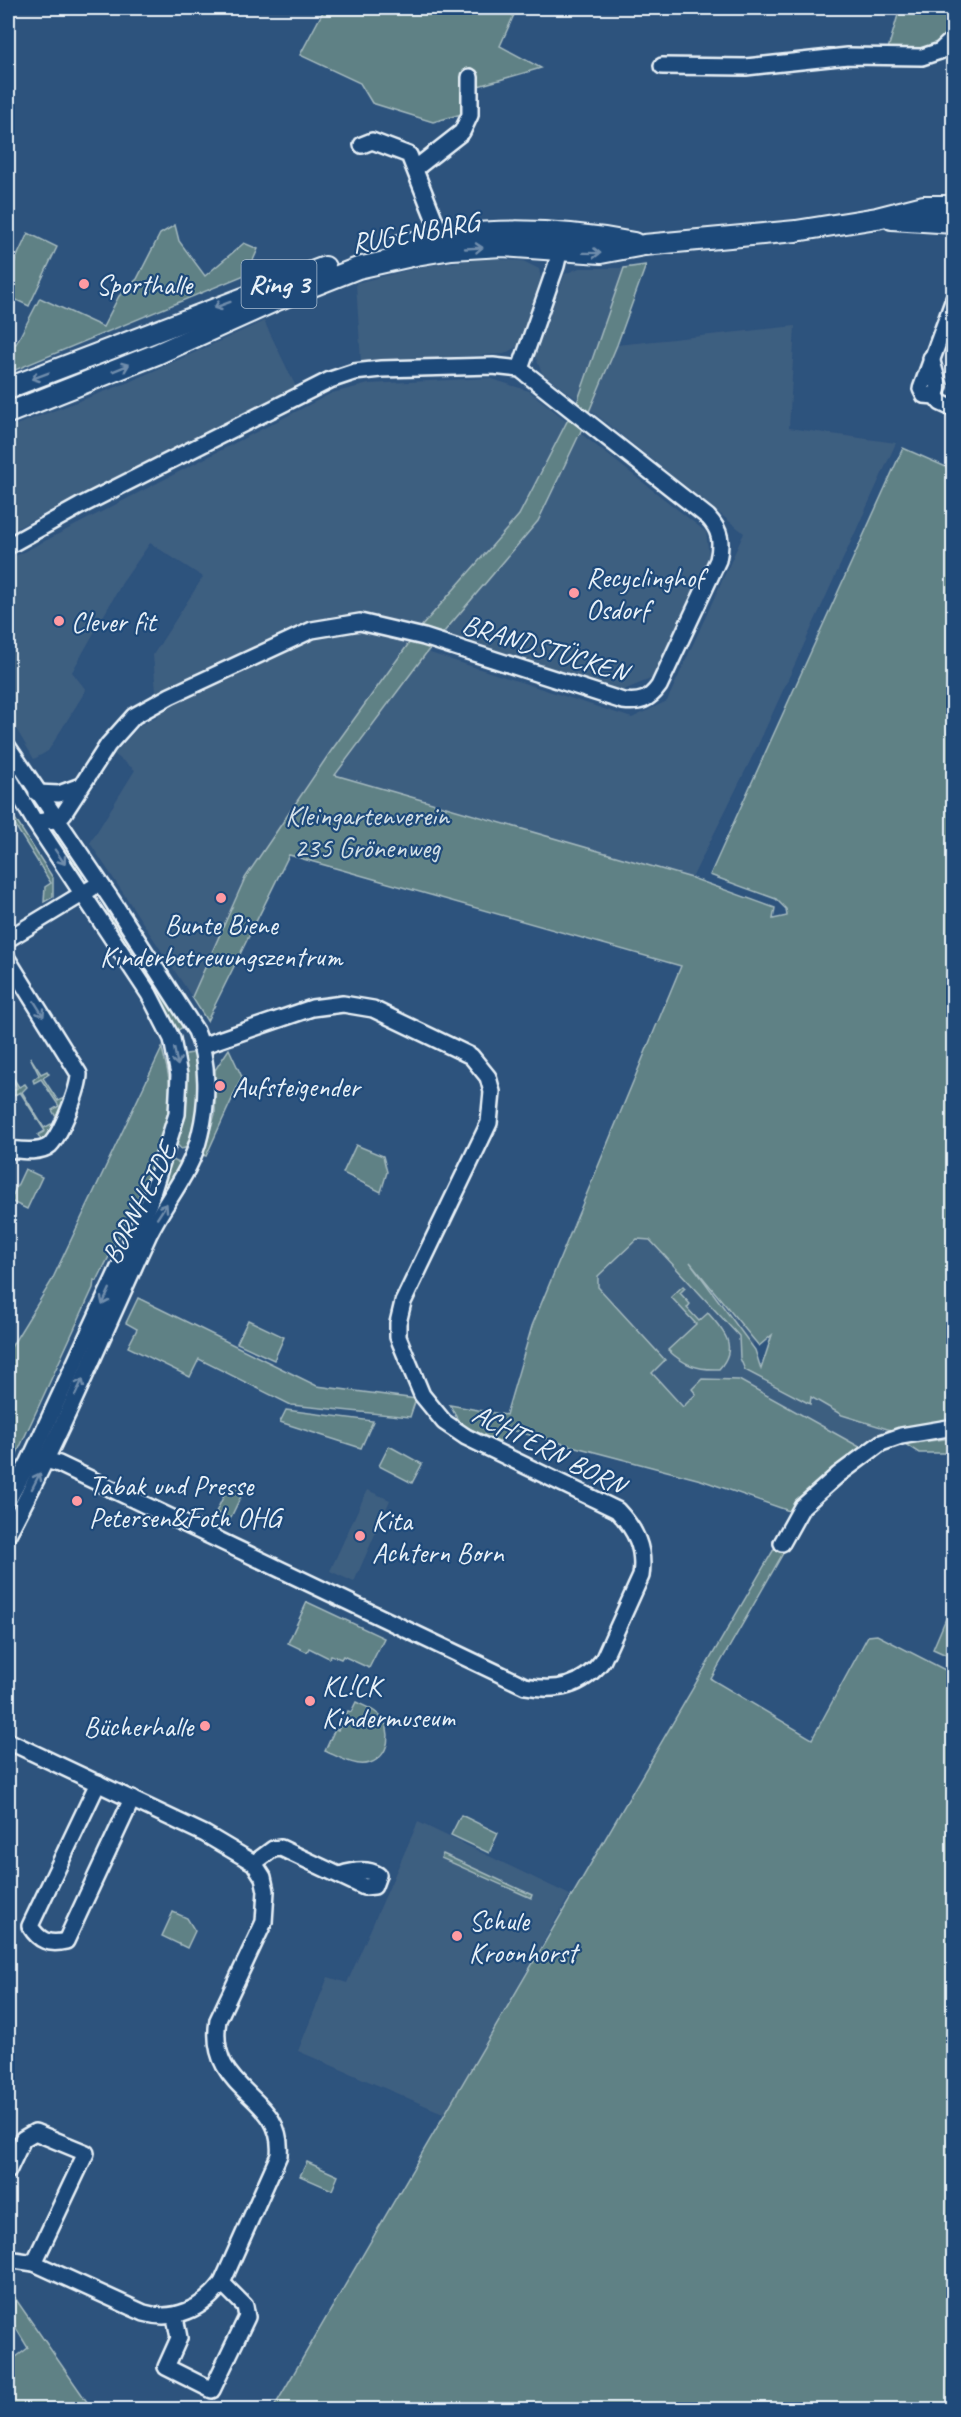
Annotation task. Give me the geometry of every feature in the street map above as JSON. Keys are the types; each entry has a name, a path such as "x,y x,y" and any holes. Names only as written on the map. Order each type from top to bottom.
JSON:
{"main road":[{"name":"RUGENBARG","path":"8,413 157,354 277,300 358,268 452,249 561,242 644,245 796,231 877,218 924,206 954,206"},
{"name":"RUGENBARG","path":"877,218 954,224"},
{"name":"RUGENBARG","path":"8,388 345,260 441,236 492,230 561,242"}],"street":[{"path":"662,66 746,67 848,56 922,57 940,51 954,38"},
{"path":"416,168 462,132 470,115 470,77"},
{"name":"RUGENBARG","path":"362,145 372,141 409,155 441,236"},
{"path":"8,546 89,501 330,380 354,372 381,369 493,366 520,369 561,242"},
{"path":"954,299 931,358 939,386 935,396 941,403 954,409"},
{"name":"BRANDSTÜCKEN","path":"56,820 69,806 78,788 108,745 134,716 170,696 312,630 331,626 360,622 424,637 623,701 637,702 651,697 659,686 718,560 721,545 718,529 708,517 520,369"},
{"name":"BORNHEIDE","path":"8,747 192,1025 201,1046 204,1109 192,1158 176,1192 153,1227 38,1459 8,1500"},
{"name":"BORNHEIDE","path":"8,776 35,822 147,990 172,1039 177,1058 180,1094 177,1114 143,1218 59,1396 38,1459 8,1534"},
{"path":"37,793 59,794 78,788"},
{"path":"35,822 56,820"},
{"path":"8,939 100,883"},
{"path":"8,960 79,1074 72,1101 50,1144 42,1149 8,1149"},
{"name":"ACHTERN BORN","path":"38,1459 525,1686 556,1690 573,1685 595,1671 603,1660 641,1576 643,1563 639,1539 631,1524 617,1510 466,1437 444,1422 422,1395 398,1337 398,1323 403,1302 489,1123 492,1092 488,1077 478,1064 462,1050 373,1009 343,1004 312,1008 201,1046"},
{"path":"167,1146 174,1158 183,1160 192,1158"},
{"path":"782,1543 802,1507 837,1475 881,1443 901,1436 954,1427"},
{"path":"8,1741 229,1846 254,1863 263,1877 266,1891 264,1922 218,2020 216,2032 218,2049 226,2072 263,2107 274,2123 280,2143 279,2155 222,2283 208,2299 175,2317 160,2318 144,2313 34,2263 8,2259"},
{"path":"98,1784 30,1926 37,1938 52,1944 66,1941 132,1799"},
{"path":"254,1863 273,1849 281,1848 340,1875"},
{"path":"8,2171 23,2139 35,2132 86,2153 34,2263"},
{"path":"175,2317 179,2338 166,2367 212,2390 247,2317 245,2307 222,2283"}],"shaded area":[{"path":"487,258 523,261 539,269 541,278 518,346 504,354 361,362 356,283 425,266"},
{"path":"579,268 624,268 578,400 542,373 535,356 565,274"},
{"path":"264,321 296,387 11,531 8,522 8,428 127,383"},
{"path":"795,326 789,428 896,443 758,745 692,878 335,776 427,652 632,718 667,701 744,533 590,410 617,345"},
{"path":"489,378 529,391 568,422 519,515 420,628 245,878 192,997 90,843 135,770 114,754 141,725 158,716 153,655 203,577 150,543 122,583 72,672 86,690 48,751 34,759 8,715 8,560 332,393 369,384"},
{"path":"580,433 706,532 709,556 653,678 621,691 443,633 537,521"},
{"path":"645,1212 756,1333 748,1364 842,1415 891,1430 803,1496 732,1474 560,1291"},
{"name":"Kita Achtern Born","path":"367,1490 390,1500 354,1582 330,1571"},
{"name":"Schule Kroonhorst","path":"418,1822 570,1895 445,2114 298,2051 328,1977 347,1983"}],"green space":[{"path":"325,8 517,8 500,46 541,68 464,90 465,113 433,122 372,103 360,83 300,55"},
{"path":"900,8 953,8 948,33 942,41 924,49 888,49"},
{"path":"175,225 179,241 205,276 244,243 258,249 247,274 8,373 8,342 16,344 40,298 103,327 119,296 137,279 160,234"},
{"path":"28,233 57,247 29,306 8,296 8,276"},
{"name":"Kleingartenverein 235 Grönenweg","path":"646,265 617,345 580,433 538,521 427,652 335,775 692,878 775,908 773,919 787,916 786,909 776,899 710,875 903,448 953,470 953,1435 886,1446 815,1503 801,1522 711,1679 812,1739 868,1636 877,1635 953,1674 953,2409 273,2409 795,1513 701,1480 507,1429 504,1439 499,1442 460,1424 450,1405 506,1415 532,1326 681,966 289,855 207,1021 192,997 245,878 331,751 420,628 519,515 578,400 624,268","holes":["637,1239 650,1240 739,1336 740,1358 745,1370 810,1404 811,1397 842,1415 891,1430 865,1450 739,1380 702,1379 692,1389 696,1394 683,1407 652,1373 665,1360 598,1287 598,1276","690,1262 759,1346 772,1335 761,1369 755,1350"]},
{"path":"250,300 101,372 8,406 8,401"},
{"path":"8,808 53,878 53,897 44,902 45,887 51,883 8,814"},
{"path":"53,826 82,867 82,876 45,827"},
{"path":"106,911 187,1024 174,1033 103,914"},
{"path":"162,1048 170,1089 168,1111 154,1161 97,1281 94,1280 93,1288 8,1473 8,1352 51,1282"},
{"path":"229,1049 242,1077 206,1156 203,1155 215,1114 215,1070"},
{"path":"199,1052 198,1114 191,1137 185,1148 181,1149 176,1143 187,1099 182,1089 180,1055"},
{"path":"30,1057 41,1074 47,1071 49,1074 43,1078 58,1101 64,1098 66,1101 57,1119 52,1110 59,1106 41,1079 34,1083 33,1080 39,1075"},
{"path":"8,1070 19,1087 25,1084 27,1087 22,1092 44,1128 51,1124 53,1129 42,1141 38,1135 45,1131 20,1092 13,1096 11,1093 17,1088"},
{"path":"356,1145 383,1156 387,1172 381,1192 343,1173"},
{"path":"166,1157 184,1165 157,1210 151,1206"},
{"path":"25,1169 42,1177 27,1209 10,1201"},
{"path":"683,1286 685,1288 680,1293 690,1304 687,1308 699,1321 708,1313 724,1333 729,1346 728,1354 719,1369 691,1366 668,1350 696,1324 671,1297"},
{"path":"138,1298 317,1386 416,1399 410,1417 291,1405 199,1359 190,1377 128,1347 137,1329 126,1323"},
{"path":"248,1320 284,1337 274,1360 237,1343"},
{"path":"286,1410 373,1421 361,1448 280,1422"},
{"path":"953,1438 953,1453 919,1453 905,1444"},
{"path":"389,1446 422,1464 412,1483 379,1466"},
{"path":"230,1483 244,1490 230,1519 216,1512"},
{"path":"307,1602 384,1638 369,1668 343,1656 341,1659 331,1655 329,1658 309,1648 307,1652 288,1643"},
{"path":"953,1602 953,1658 933,1649"},
{"path":"356,1702 380,1716 387,1728 387,1742 382,1755 365,1764 347,1761 325,1751 335,1729 338,1730 348,1711 351,1712"},
{"path":"461,1815 498,1833 489,1853 451,1835"},
{"path":"443,1854 532,1895 531,1898 441,1858"},
{"path":"173,1912 187,1918 195,1931 187,1948 162,1936"},
{"path":"307,2162 338,2176 332,2190 300,2176"},
{"path":"8,2288 92,2409 8,2409 8,2363 28,2348 8,2315"}],"place":[{"name":"Sporthalle","path":"84,284"},
{"name":"Recyclinghof Osdorf","path":"574,593"},
{"name":"Clever fit","path":"59,621"},
{"name":"Bunte Biene Kinderbetreuungszentrum","path":"221,898"},
{"name":"Aufsteigender","path":"220,1086"},
{"name":"Tabak und Presse Petersen&Foth OHG","path":"77,1501"},
{"name":"Kita Achtern Born","path":"360,1536"},
{"name":"KL!CK Kindermuseum","path":"310,1701"},
{"name":"Bücherhalle","path":"205,1726"},
{"name":"Schule Kroonhorst","path":"457,1936"}]}
